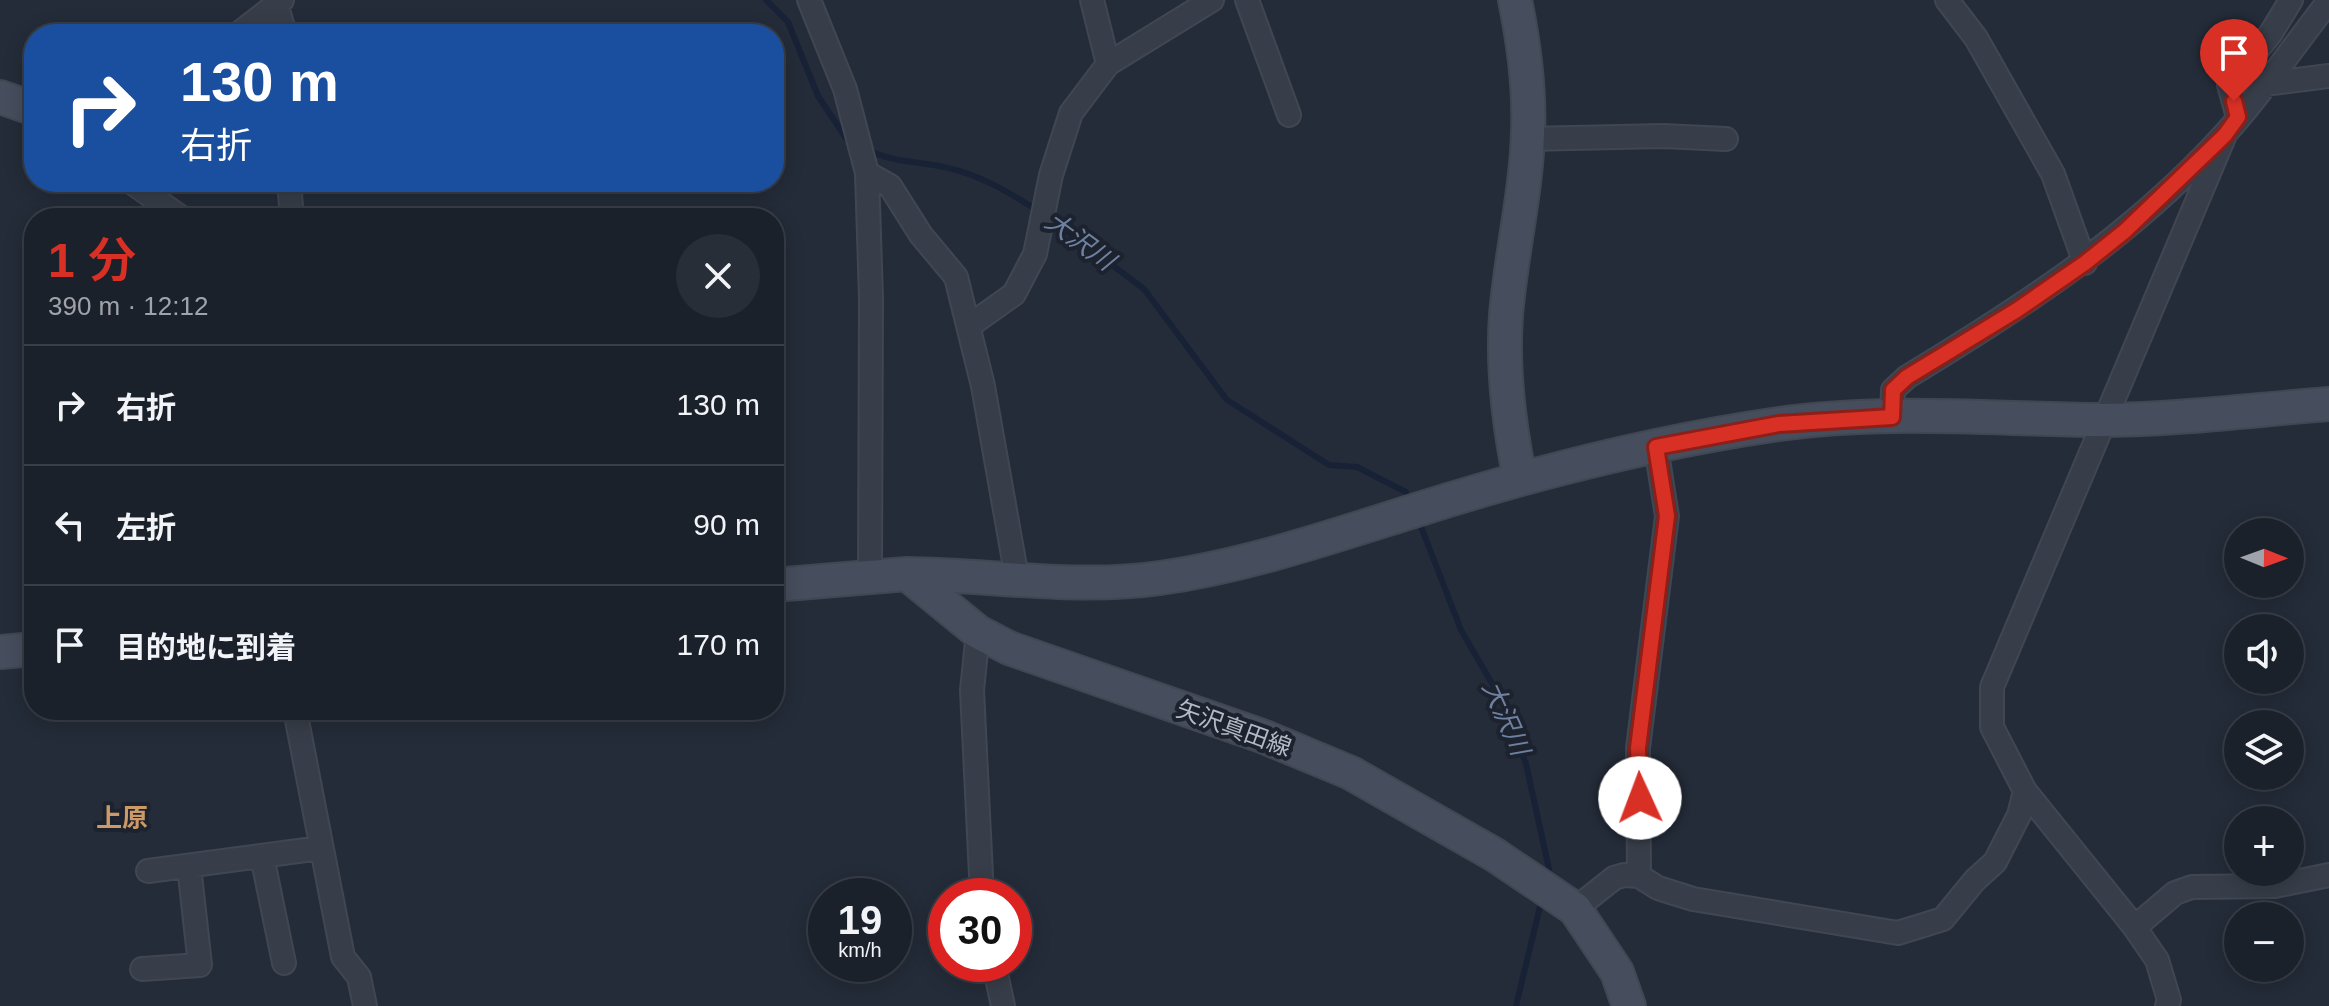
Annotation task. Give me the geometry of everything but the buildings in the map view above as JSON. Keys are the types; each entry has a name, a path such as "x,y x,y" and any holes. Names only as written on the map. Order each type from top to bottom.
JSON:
{"street":[{"path":"809,0 845,89 867,173 871,270 870,575"},
{"path":"1092,0 1108,64"},
{"path":"969,326 1014,294 1035,254 1051,175 1071,113 1108,64 1174,10 1212,0"},
{"path":"1247,0 1289,115"},
{"path":"1515,0 1524,47 1528,139 1506,330 1505,377 1509,428 1520,479"},
{"path":"1947,0 1976,38 2053,174 2085,263"},
{"path":"2167,1006 2169,1000 2157,960 2135,927 2025,791 1992,727 1992,687 2103,420 2231,126 2229,85 2271,33 2291,0"},
{"path":"250,24 278,1 283,24"},
{"path":"1892,417 1893,390 1907,377 2017,310 2125,231 2231,126 2329,1"},
{"path":"2264,84 2329,76"},
{"path":"1528,139 1663,136 1726,139"},
{"path":"867,173 890,186 921,235 956,277 969,326 1017,578"},
{"path":"145,192 168,208"},
{"path":"784,584 907,574 1084,582 1160,578 1312,544 1520,479 1656,447 1779,424 1892,417 2103,420 2329,404"},
{"path":"1639,876 1638,748 1667,516 1656,447"},
{"name":"矢沢真田線","path":"907,574 978,632 1050,665 1262,736 1351,773 1495,855 1575,909 1617,972 1629,1006"},
{"path":"978,632 972,690 981,878"},
{"path":"0,652 24,650"},
{"path":"297,720 343,957 359,977 365,1006"},
{"path":"1575,909 1614,878 1639,876 1658,888 1693,899 1898,933 1943,919 1975,880 1995,862 2019,815 2025,791"},
{"path":"148,871 321,848"},
{"path":"262,856 284,963"},
{"path":"142,969 200,965 189,866"},
{"path":"2135,927 2175,893 2192,887 2275,886 2329,875"},
{"path":"998,982 1003,1006"}],"waterway":[{"name":"大沢川","path":"766,0 788,22 818,96 846,138 853,142"},
{"name":"大沢川","path":"866,149 893,159 966,173 1002,189 1037,210"},
{"name":"大沢川","path":"1047,216 1144,289 1227,400 1329,465 1357,467 1406,492"},
{"name":"大沢川","path":"1420,524 1461,630 1501,699 1526,764 1548,876"},
{"name":"大沢川","path":"1516,1006 1542,898"}],"district":[{"name":"上原","path":"122,818"}],"route":[{"path":"1640,798 1638,748 1663,570 1667,516 1656,447 1779,424 1892,417 1893,390 1907,377 2017,310 2125,231 2225,135 2238,117 2234,101"}]}
